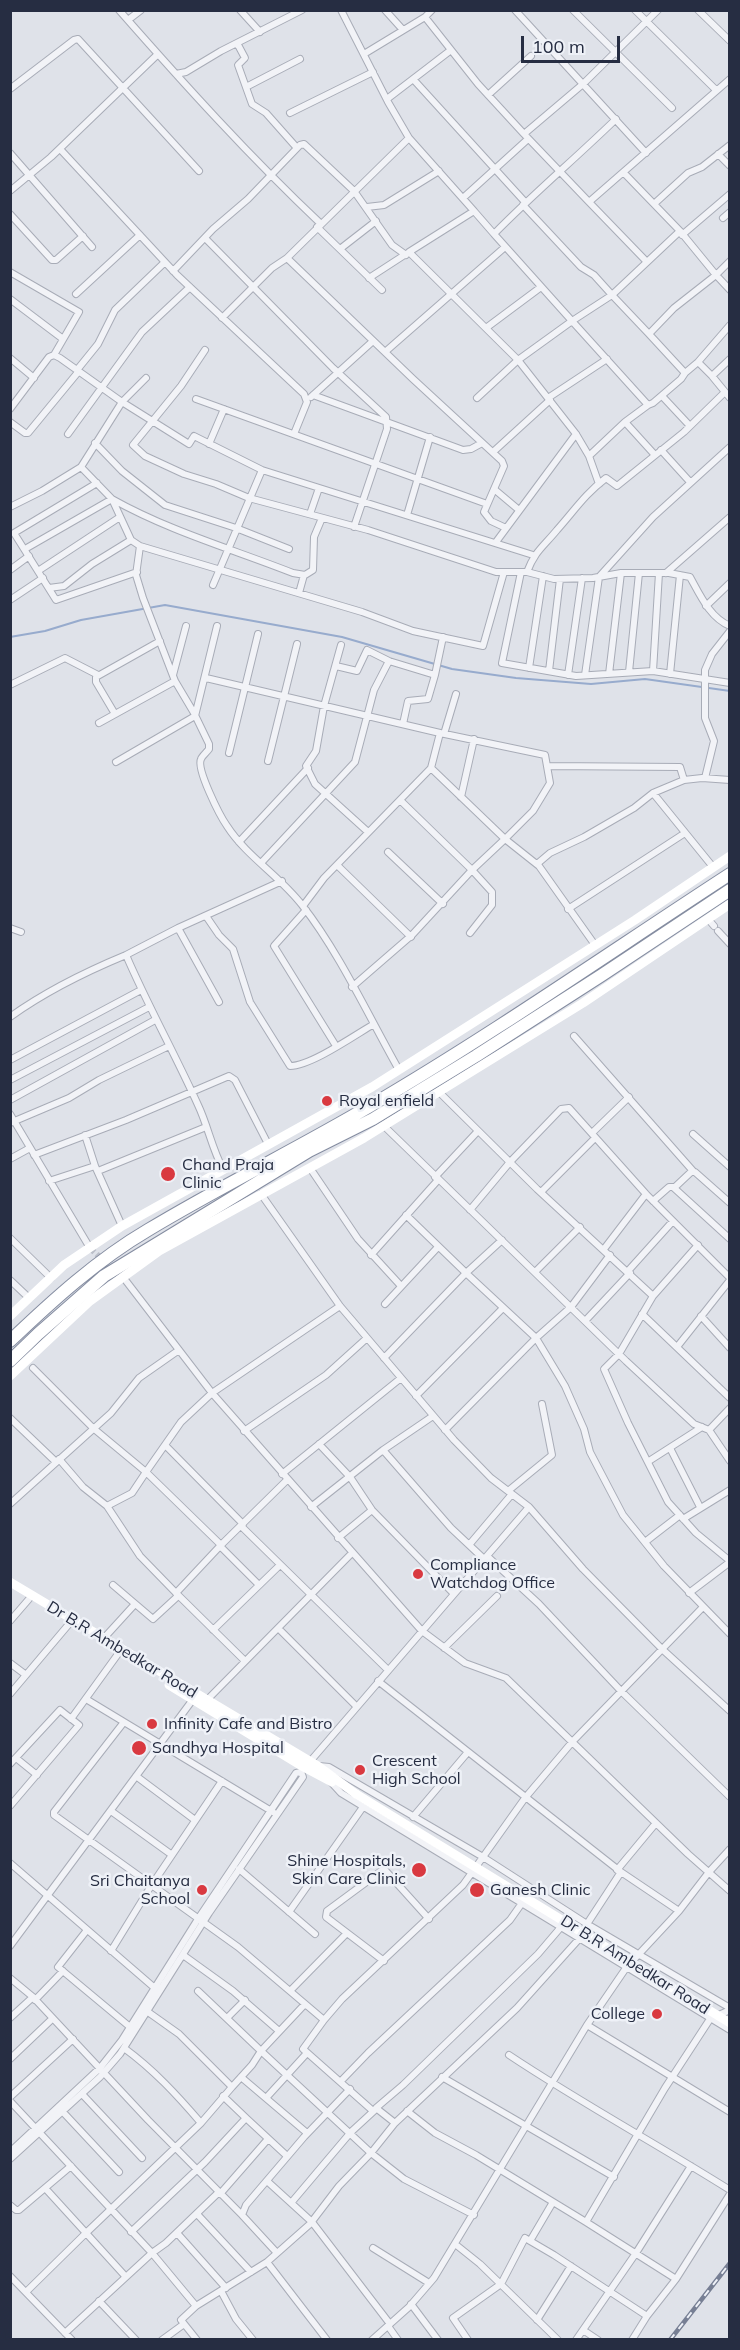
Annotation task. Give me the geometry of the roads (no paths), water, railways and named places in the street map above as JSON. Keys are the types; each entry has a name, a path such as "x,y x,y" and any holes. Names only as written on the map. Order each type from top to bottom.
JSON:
{"highway":[{"path":"10,1341 92,1268 146,1230 370,1106 581,974 729,874"},
{"path":"10,1361 104,1276 309,1151 373,1119 448,1073 602,975 729,890"}],"street":[{"path":"119,10 270,176 382,290"},
{"path":"128,20 141,10"},
{"path":"240,10 260,32"},
{"path":"176,74 186,72 302,10"},
{"path":"341,10 409,138 648,405"},
{"path":"385,10 403,30"},
{"path":"364,54 432,10"},
{"path":"515,10 646,153"},
{"path":"573,10 672,108"},
{"path":"634,10 716,90"},
{"path":"463,198 495,170 526,136 658,10"},
{"path":"698,10 729,41"},
{"path":"425,16 488,95 647,262"},
{"path":"10,89 76,39 80,40 199,171"},
{"path":"237,43 245,58 238,63 248,86 252,104 265,112 297,148"},
{"path":"387,99 451,50"},
{"path":"10,191 60,149 158,54"},
{"path":"488,95 531,56"},
{"path":"248,86 300,59"},
{"path":"290,113 373,72"},
{"path":"413,79 581,267 594,275 685,373"},
{"path":"589,202 729,79"},
{"path":"494,234 524,203 616,119"},
{"path":"222,318 287,258 409,138"},
{"path":"173,271 205,238 248,200 297,148 304,144 310,147 354,191 392,245 407,253 518,360 576,434 589,456 599,484"},
{"path":"654,204 688,173 702,167 729,146"},
{"path":"60,149 173,271 304,394 310,398 387,421 465,450 482,443"},
{"path":"10,153 92,247"},
{"path":"718,154 729,166"},
{"path":"367,207 384,205 439,171"},
{"path":"624,173 681,233 729,290"},
{"path":"477,398 518,360 612,295 647,262 729,194"},
{"path":"369,278 474,211"},
{"path":"723,218 729,212"},
{"path":"10,214 52,260 56,260 83,236"},
{"path":"340,249 376,221"},
{"path":"76,294 140,235"},
{"path":"205,238 338,373 384,415 387,429 354,526"},
{"path":"385,352 505,247"},
{"path":"287,258 504,464 484,512 487,517 506,528"},
{"path":"650,334 675,308 716,275 729,261"},
{"path":"10,422 28,433 98,344 116,310 165,262"},
{"path":"10,272 79,312 54,356"},
{"path":"68,434 142,332 190,287"},
{"path":"486,328 541,287"},
{"path":"10,299 63,339"},
{"path":"589,456 625,422 662,396 698,362 729,325"},
{"path":"294,434 310,398 373,341"},
{"path":"205,350 181,386 133,445 146,456 184,474 249,498 354,526 496,572 524,572 560,579 599,577 621,573 662,573 690,577 706,606 729,629 707,662 703,680 705,718 714,741 705,778"},
{"path":"10,409 49,357 54,356 189,444 194,436 262,470 533,555"},
{"path":"10,357 34,378"},
{"path":"493,452 549,399 607,359"},
{"path":"712,376 729,359"},
{"path":"698,362 727,395 617,486 606,478 586,494 533,555 524,572 502,663 568,675 653,671 729,683"},
{"path":"10,507 42,491 81,466 122,402 146,378"},
{"path":"662,396 690,426"},
{"path":"196,399 487,504"},
{"path":"210,444 224,409"},
{"path":"625,422 654,454"},
{"path":"495,542 576,434"},
{"path":"407,515 429,437"},
{"path":"96,444 122,471 165,505 236,528 289,549"},
{"path":"585,675 599,577 652,517 729,447"},
{"path":"661,450 690,482"},
{"path":"81,466 112,499 140,515 293,573 304,575 313,570 314,537 322,518"},
{"path":"213,585 262,470"},
{"path":"14,537 96,483"},
{"path":"310,514 319,488"},
{"path":"494,489 519,510"},
{"path":"112,499 131,540 140,546 362,612 413,631 483,646 504,572"},
{"path":"25,549 112,499"},
{"path":"38,571 120,517"},
{"path":"653,671 662,573 729,517"},
{"path":"10,526 14,537 25,549 55,599 58,600 84,588 137,572"},
{"path":"49,588 64,586 92,564 131,540"},
{"path":"140,546 137,572 143,598 174,678 209,744 209,749 201,758 200,763 207,787 226,826 239,842 282,881 305,908 399,1070"},
{"path":"10,570 29,556"},
{"path":"609,674 621,573"},
{"path":"629,672 639,573"},
{"path":"299,593 304,575"},
{"path":"670,674 680,575"},
{"path":"529,668 543,576"},
{"path":"10,600 43,578"},
{"path":"568,675 582,578"},
{"path":"549,671 560,579"},
{"path":"706,606 729,583"},
{"path":"99,723 174,678 186,626"},
{"path":"116,762 195,716 217,626"},
{"path":"230,753 258,634"},
{"path":"404,724 408,701 428,699 443,638"},
{"path":"115,714 96,682 98,675 160,641"},
{"path":"268,761 297,644"},
{"path":"341,645 324,706 316,751 306,766 315,784 368,832"},
{"path":"336,666 357,672 367,650 389,661 435,673"},
{"path":"10,685 65,658 98,675"},
{"path":"261,863 327,795 355,762 374,690 389,661"},
{"path":"206,678 442,734 545,755 550,783 533,811 472,870 411,937 352,987"},
{"path":"336,1046 274,946 337,865 431,768 456,694"},
{"path":"461,797 474,739"},
{"path":"547,766 680,766 684,780"},
{"path":"239,842 308,768"},
{"path":"431,768 505,839 537,864 595,945"},
{"path":"537,864 550,854 634,808 653,793 684,780 705,778 729,780"},
{"path":"653,793 713,867"},
{"path":"400,800 492,892 492,905 470,933"},
{"path":"568,909 685,833"},
{"path":"388,852 443,904"},
{"path":"10,1316 64,1265 122,1226 372,1087 595,945 729,856"},
{"path":"337,865 411,937"},
{"path":"10,1017 39,996 86,972 282,881"},
{"path":"10,1376 90,1300 159,1251 310,1168 440,1092 713,925 729,904"},
{"path":"206,916 233,950 250,1002 289,1065 298,1065 374,1024"},
{"path":"713,925 729,944"},
{"path":"10,928 21,932"},
{"path":"178,928 219,1002"},
{"path":"126,955 148,1007 192,1092 214,1153 223,1169"},
{"path":"10,1060 141,990"},
{"path":"10,1080 148,1007"},
{"path":"10,1100 155,1020"},
{"path":"574,1036 693,1171 729,1203"},
{"path":"13,1122 69,1098 169,1046"},
{"path":"34,1155 228,1077 232,1077 268,1144"},
{"path":"440,1092 541,1192 653,1296"},
{"path":"541,1192 629,1097"},
{"path":"470,1210 510,1162 564,1108 572,1110 646,1194 729,1279 677,1347"},
{"path":"10,1114 90,1248"},
{"path":"384,1125 619,1354 694,1424 706,1429 729,1461"},
{"path":"49,1181 96,1168 206,1127"},
{"path":"371,1255 478,1131"},
{"path":"693,1134 729,1167"},
{"path":"86,1135 96,1168 122,1226"},
{"path":"10,1159 30,1148"},
{"path":"310,1168 371,1255 401,1286"},
{"path":"674,1188 693,1171"},
{"path":"653,1201 669,1187 674,1188 729,1239"},
{"path":"261,1194 340,1306 445,1430 490,1478 529,1507 583,1569 662,1649 729,1711"},
{"path":"604,1249 646,1194"},
{"path":"406,1215 536,1338 565,1386 584,1429 590,1452 623,1515 689,1593 729,1634"},
{"path":"585,1321 673,1221"},
{"path":"536,1272 580,1227"},
{"path":"10,1238 51,1278"},
{"path":"384,1358 466,1273 502,1240"},
{"path":"689,1593 729,1562 696,1533 668,1502 628,1423 604,1368 619,1354 653,1296 698,1245"},
{"path":"385,1304 438,1247"},
{"path":"445,1430 536,1338 571,1307 610,1255"},
{"path":"123,1277 178,1350 244,1431 422,1631 465,1663 506,1678 729,1891"},
{"path":"10,1280 29,1298"},
{"path":"107,1506 132,1493 181,1422 212,1393 340,1306"},
{"path":"416,1396 503,1308"},
{"path":"642,1314 729,1398"},
{"path":"701,1316 729,1348"},
{"path":"244,1431 326,1375 367,1338"},
{"path":"10,1504 111,1413 139,1378 178,1350"},
{"path":"33,1368 93,1428 146,1472 259,1585"},
{"path":"113,1585 151,1618 154,1618 284,1477 319,1444 401,1378"},
{"path":"469,1545 510,1493 553,1454 542,1404"},
{"path":"649,1461 706,1429 729,1408"},
{"path":"311,1508 383,1450 433,1416"},
{"path":"10,1418 83,1487 107,1506 140,1556 245,1661"},
{"path":"319,1444 350,1477 372,1510 454,1593"},
{"path":"165,1445 280,1565 388,1670"},
{"path":"670,1448 700,1507"},
{"path":"383,1450 451,1528 539,1604 621,1691 729,1797"},
{"path":"645,1542 729,1490"},
{"path":"10,2159 102,2071 130,2027 183,1955 200,1921 239,1869 296,1773 308,1767 356,1706 529,1507"},
{"path":"338,1538 372,1510"},
{"path":"207,1701 352,1553"},
{"path":"213,1630 280,1565"},
{"name":"Dr B.R Ambedkar Road","path":"10,1582 104,1638 308,1767 356,1794 729,2023"},
{"name":"Dr B.R Ambedkar Road","path":"10,1589 118,1654 195,1697 207,1701 330,1781 356,1794"},
{"path":"444,1648 497,1596"},
{"path":"10,1621 28,1599"},
{"path":"104,1638 135,1604"},
{"path":"394,2123 374,2110 303,2049 342,1999 463,1885 525,1797 573,1741 703,1607"},
{"path":"10,1694 69,1624"},
{"path":"278,1628 356,1706"},
{"path":"71,1719 118,1654"},
{"path":"10,1663 26,1675"},
{"path":"378,1681 619,1871 680,1911"},
{"path":"10,1946 195,1697"},
{"path":"86,1698 273,1812"},
{"path":"10,1764 60,1710 78,1725 10,1806"},
{"path":"124,1722 54,1812 56,1816 238,1947 324,2020"},
{"path":"413,1817 468,1752"},
{"path":"16,1758 37,1776"},
{"path":"308,1767 329,1767 483,1857 587,1924 729,2009"},
{"path":"136,1776 195,1820"},
{"path":"111,1951 151,1886 222,1781"},
{"path":"330,1781 341,1793 363,1807 729,2030"},
{"path":"289,1912 363,1807"},
{"path":"111,1810 172,1855"},
{"path":"10,2152 82,2094 124,2048 148,2012 158,1990 200,1921 273,1812"},
{"path":"587,1924 619,1871 656,1823"},
{"path":"372,2340 411,2304 429,2283 474,2215 587,2025 626,1968 680,1911 729,1849"},
{"path":"12,1867 158,1990"},
{"path":"239,1869 315,1934"},
{"path":"384,1960 326,1917 326,1912 383,1869 429,1919"},
{"path":"341,2081 510,1920 522,1903"},
{"path":"291,2202 351,2132 403,2085 538,1954 561,1927"},
{"path":"87,1930 58,1967 130,2027"},
{"path":"290,1991 347,1933"},
{"path":"197,2340 181,2320 196,2306 267,2262 312,2222 339,2186 371,2153 394,2123 517,2008 579,1939"},
{"path":"183,1955 244,2000 279,2031"},
{"path":"10,2018 63,1971"},
{"path":"10,1978 73,2039 277,2253"},
{"path":"198,1990 371,2153 404,2179 474,2215"},
{"path":"226,2018 244,2000"},
{"path":"26,2292 201,2123 261,2051 305,2004"},
{"path":"586,2222 710,2019 729,2009"},
{"path":"148,2012 179,2034 232,2087"},
{"path":"10,2059 52,2019"},
{"path":"587,2025 729,2112"},
{"path":"73,2039 10,2099 152,2253 196,2306"},
{"path":"124,2048 148,2066 174,2091 201,2123"},
{"path":"266,2098 307,2053"},
{"path":"509,2055 552,2084 639,2133 729,2192 676,2279 647,2316 632,2340"},
{"path":"241,2077 307,2133"},
{"path":"442,2077 614,2177"},
{"path":"242,2215 246,2205 287,2156 350,2089"},
{"path":"82,2094 142,2158"},
{"path":"223,2097 287,2156"},
{"path":"62,2111 119,2172"},
{"path":"407,2111 435,2133 500,2169 676,2279"},
{"path":"131,2232 197,2170 246,2118"},
{"path":"65,2333 220,2193 268,2139"},
{"path":"10,2205 18,2210 71,2166"},
{"path":"576,2340 636,2253 691,2166"},
{"path":"267,2181 312,2222 398,2340"},
{"path":"45,2188 126,2277"},
{"path":"530,2241 553,2202"},
{"path":"196,2214 251,2272"},
{"path":"177,2233 223,2289 236,2319 253,2340"},
{"path":"468,2340 453,2318 501,2284 525,2238 647,2316"},
{"path":"455,2244 480,2264 558,2340"},
{"path":"373,2248 429,2283"},
{"path":"267,2262 327,2340"},
{"path":"537,2320 571,2266"},
{"path":"10,2276 72,2340"},
{"path":"99,2301 136,2340"},
{"path":"411,2304 438,2340"},
{"path":"162,2340 184,2324"},
{"path":"583,2330 598,2340"}],"waterway":[{"path":"10,637 45,631 81,620 165,605 342,637 452,669 516,678 591,684 645,679 730,691"}],"tunnel":[{"path":"90,1248 105,1262"}],"railway":[{"path":"670,2340 730,2263"}],"place":[{"name":"Royal enfield","path":"327,1101"},
{"name":"Chand Praja Clinic","path":"168,1174"},
{"name":"Compliance Watchdog Office","path":"418,1574"},
{"name":"Infinity Cafe and Bistro","path":"152,1724"},
{"name":"Sandhya Hospital","path":"139,1748"},
{"name":"Crescent High School","path":"360,1770"},
{"name":"Shine Hospitals, Skin Care Clinic","path":"419,1870"},
{"name":"Sri Chaitanya School","path":"202,1890"},
{"name":"Ganesh Clinic","path":"477,1890"},
{"name":"College","path":"657,2014"}]}
